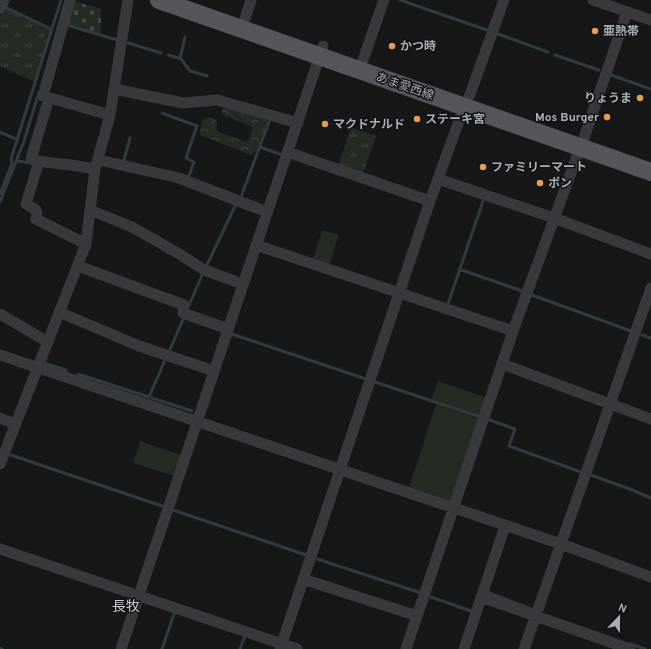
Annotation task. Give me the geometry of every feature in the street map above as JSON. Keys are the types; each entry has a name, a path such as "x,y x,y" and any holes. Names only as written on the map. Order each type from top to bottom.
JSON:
{"main road":[{"name":"あま愛西線","path":"159,0 322,51 582,143 651,172"},
{"name":"あま愛西線","path":"192,0 244,19 322,51 363,60 466,102"},
{"name":"あま愛西線","path":"582,143 651,162"}],"street":[{"path":"0,8 4,0"},
{"path":"70,0 43,96 110,114"},
{"path":"0,464 86,244 97,164 110,114 128,0"},
{"path":"244,19 251,0"},
{"path":"363,60 384,0"},
{"path":"280,646 430,201 504,0"},
{"path":"593,0 651,20"},
{"path":"406,649 513,331 582,143 627,12"},
{"path":"121,649 322,51"},
{"path":"114,88 183,103 217,100 298,123"},
{"path":"49,98 31,159 71,165 97,164 179,178 267,212"},
{"path":"288,152 430,201"},
{"path":"39,161 26,204 36,210 36,219 86,244"},
{"path":"438,179 554,218 651,254"},
{"path":"90,210 132,227 204,270 243,284"},
{"path":"256,245 513,331"},
{"path":"78,266 184,305 183,313 228,328"},
{"path":"524,649 651,288"},
{"path":"59,312 139,346 214,371"},
{"path":"0,314 48,342"},
{"path":"0,355 651,576"},
{"path":"502,364 651,419"},
{"path":"0,418 15,424"},
{"path":"464,649 505,526"},
{"path":"0,549 139,595 280,646 297,649"},
{"path":"303,579 417,616"},
{"path":"481,597 630,649"}],"green space":[{"path":"74,1 101,9 101,34 67,24"},
{"path":"5,7 51,30 35,82 0,66 0,16"},
{"path":"223,107 265,117 268,121 256,151 251,155 200,135 202,120 210,118 217,122 217,131 246,142 249,140 252,129 251,126 223,115"},
{"path":"351,127 376,136 363,174 338,166"},
{"path":"322,230 339,235 329,265 313,259"},
{"path":"438,381 487,398 480,417 431,400"},
{"path":"436,404 481,420 451,502 409,488"},
{"path":"140,441 181,455 174,476 133,463"}],"waterway":[{"path":"0,194 12,163 11,159 61,0"},
{"path":"400,0 487,30"},
{"path":"5,7 51,29"},
{"path":"67,25 117,40"},
{"path":"498,34 548,52"},
{"path":"180,59 185,37"},
{"path":"125,42 161,53"},
{"path":"168,55 181,59 190,71 207,76"},
{"path":"555,55 599,70"},
{"path":"611,75 651,89"},
{"path":"0,202 24,141 39,92"},
{"path":"162,113 197,126 186,158 194,162 188,179"},
{"path":"241,197 270,119"},
{"path":"0,132 18,140"},
{"path":"123,163 130,138"},
{"path":"260,147 282,155"},
{"path":"16,161 30,163"},
{"path":"448,304 483,201"},
{"path":"206,267 236,204"},
{"path":"459,269 522,291"},
{"path":"189,305 203,273"},
{"path":"532,295 631,331"},
{"path":"169,352 184,317 186,317"},
{"path":"231,336 232,334 366,379"},
{"path":"642,335 651,338"},
{"path":"149,397 166,358"},
{"path":"44,363 66,370"},
{"path":"78,374 192,411"},
{"path":"372,381 480,417"},
{"path":"487,419 515,429 509,446 581,472"},
{"path":"11,455 162,506"},
{"path":"591,475 651,498"},
{"path":"173,510 306,555"},
{"path":"314,558 421,593"},
{"path":"487,592 531,609"},
{"path":"428,596 474,612"},
{"path":"162,649 175,611"},
{"path":"240,649 244,638"},
{"path":"630,644 645,649"}],"place":[{"name":"亜熱帯","path":"595,31"},
{"name":"かつ時","path":"392,46"},
{"name":"りょうま","path":"640,98"},
{"name":"Mos Burger","path":"607,117"},
{"name":"ステーキ宮","path":"417,119"},
{"name":"マクドナルド","path":"325,124"},
{"name":"ファミリーマート","path":"483,167"},
{"name":"ボン","path":"540,183"}],"district":[{"name":"長牧","path":"126,606"}]}
